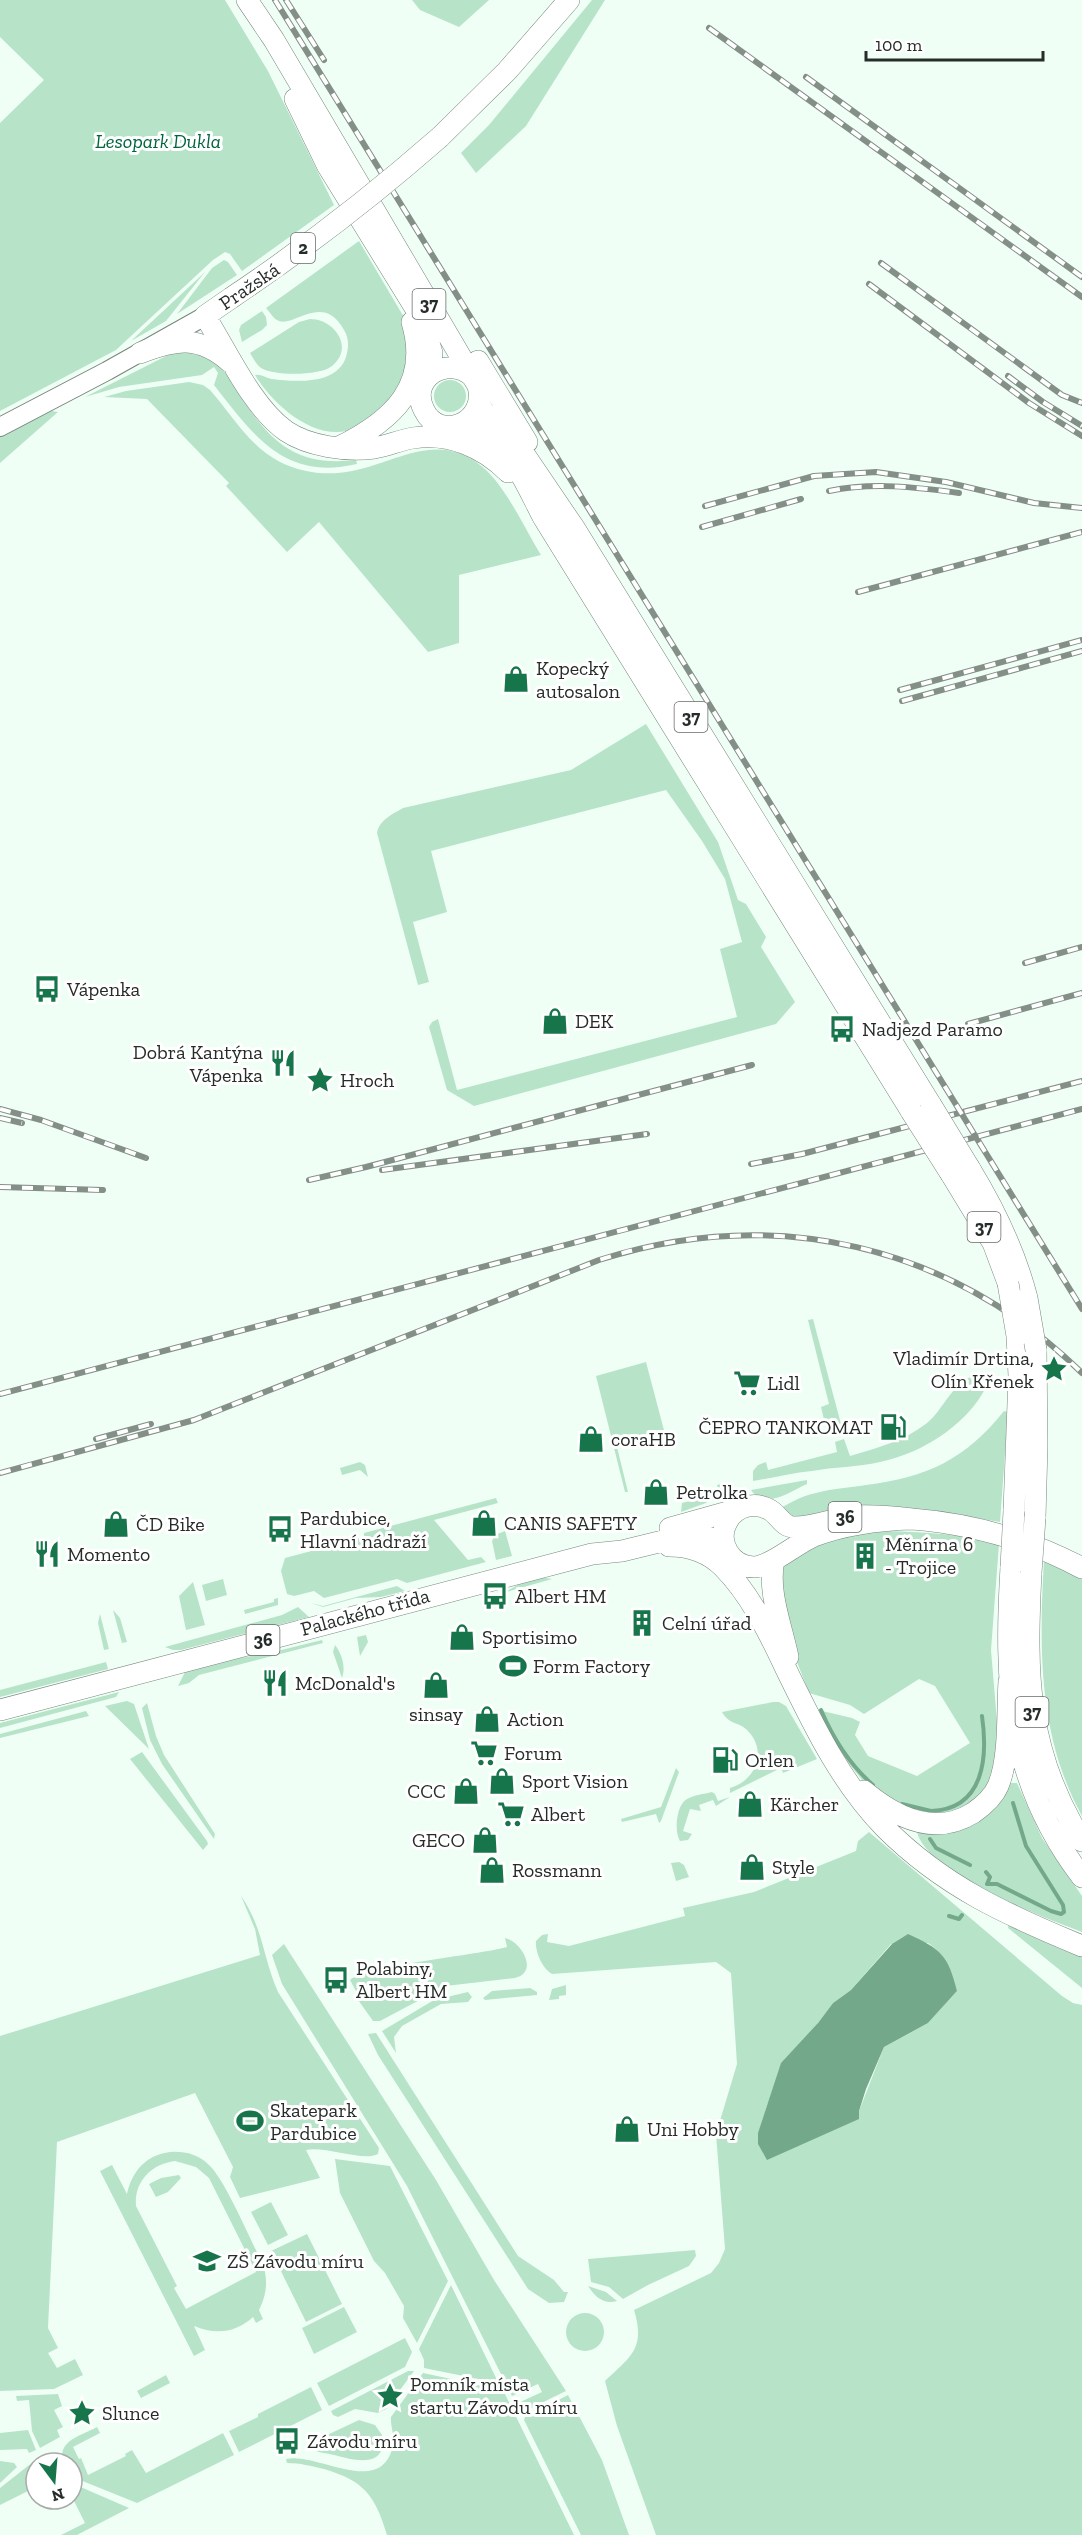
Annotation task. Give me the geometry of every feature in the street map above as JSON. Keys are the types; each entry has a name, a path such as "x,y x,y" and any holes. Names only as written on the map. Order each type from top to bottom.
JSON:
{"main road":[{"name":"37","path":"246,0 280,50 472,376 480,392 479,403 484,412 520,448 575,529"},
{"name":"37","path":"246,0 327,165 427,330 433,358 421,396"},
{"name":"Pražská","path":"0,427 205,316 318,236 405,168 440,137 507,71 569,0"},
{"name":"37","path":"387,232 443,309 488,377 575,529 921,1108"},
{"path":"339,447 361,436 391,415 405,394 412,376 417,350 415,332 391,268"},
{"path":"205,316 264,409 286,431 315,444 339,447 373,448 425,436 447,438 466,444 486,453 504,468 543,517"},
{"path":"140,353 169,343 190,342 214,350 237,368"},
{"path":"429,376 440,369 454,367 472,376"},
{"path":"339,447 389,427 408,413 421,396"},
{"path":"339,447 374,443 415,424 433,421 424,410 421,396"},
{"path":"456,426 471,418 479,403"},
{"name":"37","path":"433,421 444,426 471,427 481,431 506,452 519,470 543,517 960,1171 1002,1226 1018,1266 1027,1298 1036,1350 1035,1518 1021,1570 1008,1643 1009,1681 1016,1732 1031,1786 1056,1838 1082,1877"},
{"name":"37","path":"960,1171 993,1243 1008,1283 1017,1336 1019,1376 1014,1511 1035,1725 1051,1779 1082,1841"},
{"name":"36","path":"742,1508 753,1505 764,1507 781,1521 794,1527 859,1516 912,1519"},
{"path":"742,1508 730,1516 725,1525 723,1539 727,1552 756,1597 774,1645"},
{"name":"Palackého třída","path":"592,1554 620,1540 742,1508"},
{"path":"775,1559 812,1537 840,1527 912,1519 990,1530 1026,1542 1082,1568"},
{"path":"781,1521 785,1538 775,1559 772,1572 794,1684"},
{"name":"Palackého třída","path":"0,1710 592,1554 622,1551 694,1536 711,1538 727,1552"},
{"path":"622,1551 678,1546 695,1550 723,1567 752,1606 843,1776 860,1800 885,1828 919,1859 962,1891 1031,1925 1082,1946"},
{"name":"36","path":"727,1552 740,1564 751,1567 762,1566 775,1559"},
{"path":"816,1728 839,1764 880,1804 908,1819 939,1824 959,1820 982,1806 994,1793 1001,1778 1009,1681"},
{"path":"908,1819 919,1859"}],"green space":[{"name":"Lesopark Dukla","path":"0,0 225,0 268,71 334,205 242,271 230,254 225,252 213,260 116,350 0,411 0,123 44,80 0,37"},
{"path":"412,0 489,0 459,27 420,10"},
{"path":"592,0 605,0 526,126 476,173 461,153 489,125"},
{"path":"359,241 408,324 410,333 401,394 356,428 341,432 326,431 312,427 285,409 263,387 255,375 272,379 304,381 315,380 334,373 346,357 348,343 346,333 336,319 327,313 318,312 286,322 273,317 266,308"},
{"path":"224,260 237,275 177,314 212,268"},
{"path":"205,272 166,321 131,341"},
{"path":"262,311 267,325 242,342 239,330 241,325"},
{"path":"310,319 327,324 339,335 342,351 339,359 332,366 318,372 297,374 267,371 258,365 250,353 299,322"},
{"path":"190,349 219,365 262,426 287,448 317,459 356,460 357,464 332,468 309,466 290,460 273,450 243,421 214,385 218,373 214,367 202,375 119,387 85,397 170,354"},
{"path":"450,380 462,384 466,396 462,408 450,412 438,408 434,396 438,384"},
{"path":"189,382 203,385 210,390 259,448 280,462 297,469 333,473 352,471 419,451 436,449 453,451 469,458 486,470 502,488 541,555 459,575 459,643 428,652 319,522 287,552 226,486 229,483 147,399 104,397 126,391"},
{"path":"52,411 58,412 0,463 0,437"},
{"path":"646,724 718,842 738,900 746,904 766,937 761,947 795,1002 776,1024 474,1106 447,1090 429,1027 438,1019 457,1090 737,1017 720,949 742,942 725,879 702,841 666,790 431,851 447,912 413,922 429,982 418,985 377,833 383,821 403,808 571,770"},
{"path":"813,1319 841,1424 826,1428 821,1407 829,1404 808,1320"},
{"path":"646,1362 665,1434 619,1446 616,1443 628,1492 625,1492 596,1376"},
{"path":"976,1375 990,1378 972,1408 946,1433 914,1451 872,1464 753,1481 753,1471 758,1465 766,1462 768,1470 837,1452 835,1442 844,1439 850,1456 900,1439 927,1423 961,1383"},
{"path":"1004,1411 1008,1412 1000,1522 935,1511 898,1509 800,1522 778,1510 799,1498 820,1492 888,1482 926,1471 959,1454 975,1442"},
{"path":"360,1462 365,1465 368,1477 360,1470 342,1475 340,1468"},
{"path":"807,1480 807,1484 778,1498 764,1499 751,1490"},
{"path":"729,1482 730,1487 706,1503 681,1512 682,1503 719,1493 717,1485"},
{"path":"496,1498 498,1503 434,1520 468,1560 481,1557 486,1562 407,1583 397,1579 324,1598 314,1591 294,1596 287,1594 281,1571 285,1558 364,1537 364,1533"},
{"path":"505,1531 512,1556 496,1560 492,1541 495,1535"},
{"path":"859,1531 947,1535 999,1544 991,1650 999,1745 990,1786 959,1813 922,1816 876,1792 862,1780 839,1751 818,1710 860,1722 855,1735 868,1756 917,1776 970,1743 935,1686 919,1679 864,1714 850,1705 809,1693 790,1644 780,1563 791,1554"},
{"path":"1044,1560 1082,1579 1082,1816 1057,1755 1049,1723 1042,1659"},
{"path":"541,1577 552,1579 503,1593 525,1581"},
{"path":"223,1579 227,1595 206,1601 202,1585"},
{"path":"193,1582 205,1625 186,1630 179,1596"},
{"path":"397,1586 405,1591 381,1597 356,1598 323,1607 311,1603 323,1606"},
{"path":"278,1598 278,1605 245,1614 244,1610 274,1602 274,1599"},
{"path":"298,1607 309,1617 181,1650 165,1647 282,1615"},
{"path":"113,1610 120,1618 127,1642 122,1643"},
{"path":"100,1614 109,1649 104,1650 98,1623"},
{"path":"366,1635 368,1642 360,1656 357,1637"},
{"path":"322,1640 323,1643 199,1675 189,1683 178,1686 185,1672 199,1665 269,1653"},
{"path":"335,1645 343,1661 342,1678 333,1652"},
{"path":"106,1662 108,1669 0,1697 0,1690"},
{"path":"119,1692 116,1697 0,1728 0,1723"},
{"path":"127,1701 134,1704 149,1749 105,1706"},
{"path":"773,1702 786,1706 817,1759 783,1773 781,1768 730,1793 730,1788 746,1779 752,1772 758,1756 754,1739 748,1731 731,1722 722,1712"},
{"path":"147,1703 164,1755 215,1834 214,1839 162,1764 150,1740 142,1708"},
{"path":"86,1711 89,1716 0,1738 0,1734"},
{"path":"142,1752 207,1841 208,1844 203,1850 130,1759"},
{"path":"676,1768 679,1772 659,1823 656,1814 622,1822 621,1819 661,1807"},
{"path":"1011,1783 1017,1783 1042,1838 1082,1896 1082,1932 1016,1905 964,1879 942,1864 926,1848 917,1832 933,1833 993,1808"},
{"path":"712,1792 718,1801 730,1797 716,1806 713,1800 699,1805 701,1811 690,1809 683,1831 692,1834 688,1840 680,1841 677,1819 683,1802 693,1796"},
{"path":"869,1832 1062,1996 1073,2003 1082,2005 1082,2535 656,2535 617,2426 605,2381 628,2358 637,2343 637,2323 634,2310 711,2273 719,2263 725,2249 716,2134 737,2064 731,1973 716,1962 552,1974 540,1959 536,1941 542,1935 548,1934 547,1942 569,1946 685,1916 683,1908 754,1892 856,1851 858,1841","holes":["928,1943 947,1964 957,1991 928,2023 884,2047 859,2111 761,2125 768,2103 833,2003 851,1990 891,1944"]},
{"path":"679,1862 684,1865 689,1877 676,1881 671,1863"},
{"path":"241,1896 254,1919 278,1992 379,2148 378,2154 363,2156 324,2150 306,2150 320,2178 240,2198 230,2177 233,2167 195,2093 57,2142 48,2328 58,2348 48,2353 57,2368 75,2359 83,2375 54,2389 0,2391 0,2036 260,1955 255,1929"},
{"path":"1009,1922 1082,1953 1082,1988 1008,1928"},
{"path":"505,1938 517,1945 525,1957 526,1970 522,1975 515,1978 446,1986 380,2021 373,2021 356,1997 357,1993 350,1980 376,1970 507,1947"},
{"path":"284,1944 436,2180 494,2280 566,2391 525,2411 519,2409 516,2404 542,2392 538,2384 512,2396 407,2186 282,1984 272,1955"},
{"path":"566,1985 566,1995 559,1996 559,1999 549,2000 552,1989"},
{"path":"530,1988 537,1992 537,1995 485,2000 483,1998 492,1991"},
{"path":"468,1992 472,1997 468,2002 441,2004 402,2026 394,2037 396,2053 382,2031 434,2000"},
{"path":"376,2033 518,2256 554,2280 564,2292 568,2292 564,2302 549,2303 528,2289 378,2055 368,2034"},
{"path":"180,2152 196,2156 216,2173 263,2264 266,2276 264,2298 259,2310 263,2319 256,2323 253,2317 240,2326 225,2331 210,2331 194,2326 205,2350 194,2356 100,2171 112,2165 127,2194 136,2171 147,2161 161,2154","holes":["175,2161 196,2167 209,2178 256,2272 186,2309 174,2288 177,2286 136,2206 136,2197 141,2182 158,2166"]},
{"path":"335,2159 390,2166 448,2281 417,2343 403,2318 404,2306 385,2273 374,2261 340,2193"},
{"path":"179,2175 181,2178 168,2192 156,2197 149,2184 161,2178"},
{"path":"271,2202 288,2235 268,2245 251,2212"},
{"path":"307,2234 342,2304 306,2322 271,2251"},
{"path":"695,2250 696,2256 689,2266 623,2299 609,2287 591,2282 588,2259"},
{"path":"451,2285 498,2383 424,2368 424,2360 419,2349"},
{"path":"588,2286 606,2292 617,2301 608,2302 600,2299"},
{"path":"344,2307 357,2332 314,2354 302,2328"},
{"path":"585,2313 599,2318 604,2332 599,2346 585,2351 571,2346 566,2332 571,2318"},
{"path":"405,2338 412,2352 405,2367 329,2406 317,2383"},
{"path":"408,2371 414,2371 386,2409 378,2413 355,2409 338,2417 333,2415 331,2411"},
{"path":"423,2373 503,2390 574,2535 387,2535 378,2510 366,2492 358,2485 324,2469 287,2463 286,2459 299,2459 347,2470 376,2469 387,2461 393,2445 391,2417"},
{"path":"166,2375 170,2383 141,2398 137,2391"},
{"path":"311,2387 322,2410 239,2452 229,2431"},
{"path":"58,2394 62,2406 54,2410 63,2427 57,2430 60,2437 40,2448 32,2431 29,2400 17,2401 16,2396"},
{"path":"568,2395 602,2460 629,2535 581,2535 524,2420 525,2417"},
{"path":"359,2420 375,2425 382,2435 380,2454 374,2458 350,2459 307,2447 308,2444"},
{"path":"97,2427 100,2433 73,2447 75,2451 63,2451 67,2444"},
{"path":"28,2430 36,2450 0,2450 0,2433"},
{"path":"223,2433 234,2455 137,2503 84,2482 84,2465 88,2475 126,2456 125,2454 132,2450 146,2473"},
{"path":"0,2461 14,2463 17,2467 0,2483"},
{"path":"24,2469 24,2493 0,2505 0,2488"},
{"path":"84,2488 129,2508 77,2535 61,2535 85,2523 79,2511 84,2511"}],"shaded area":[{"path":"908,1934 928,1944 942,1955 950,1969 957,1991 928,2023 884,2047 866,2089 859,2111 859,2119 767,2160 758,2144 758,2133 781,2063 833,2003 851,1990 892,1944"}],"waterway":[{"path":"821,1710 843,1750 873,1785"},
{"path":"931,1813 931,1811 949,1808 962,1801 972,1791 979,1778 984,1748 982,1716"},
{"path":"986,1872 990,1877 987,1884 997,1884 1051,1911 1061,1914 1064,1912 1063,1905 1026,1846 1013,1803"},
{"path":"902,1804 931,1811"},
{"path":"930,1839 936,1848 970,1865"},
{"path":"949,1916 959,1919 962,1915"}],"railway":[{"path":"275,0 1082,1309"},
{"path":"286,0 324,60"},
{"path":"709,28 1082,297"},
{"path":"806,77 1082,277"},
{"path":"881,263 1062,395 1082,403"},
{"path":"869,284 1029,403 1082,436"},
{"path":"1008,376 1043,402 1082,426"},
{"path":"705,506 814,476 876,472 946,482 1034,503 1082,508"},
{"path":"829,491 878,486 959,493"},
{"path":"702,527 801,499"},
{"path":"858,592 1082,532"},
{"path":"900,690 1082,640"},
{"path":"902,701 1082,651"},
{"path":"1025,963 1082,947"},
{"path":"968,1024 1082,993"},
{"path":"309,1180 752,1065"},
{"path":"751,1164 802,1154 1082,1081"},
{"path":"0,1109 41,1120 146,1158"},
{"path":"0,1394 1082,1109"},
{"path":"0,1118 22,1123"},
{"path":"382,1170 647,1134"},
{"path":"0,1187 103,1190"},
{"path":"0,1473 194,1420 599,1260 665,1243 730,1236 794,1237 857,1247 917,1266 975,1293 1031,1329 1082,1373"},
{"path":"96,1439 151,1424"}],"place":[{"name":"Kopecký autosalon","path":"516,679"},
{"name":"Vápenka","path":"47,989"},
{"name":"DEK","path":"555,1021"},
{"name":"Nadjezd Paramo","path":"842,1029"},
{"name":"Dobrá Kantýna Vápenka","path":"283,1063"},
{"name":"Hroch","path":"320,1080"},
{"name":"Vladimír Drtina, Olín Křenek","path":"1054,1369"},
{"name":"Lidl","path":"747,1383"},
{"name":"ČEPRO TANKOMAT","path":"893,1427"},
{"name":"coraHB","path":"591,1439"},
{"name":"Petrolka","path":"656,1492"},
{"name":"CANIS SAFETY","path":"484,1523"},
{"name":"ČD Bike","path":"116,1524"},
{"name":"Pardubice, Hlavní nádraží","path":"280,1529"},
{"name":"Momento","path":"47,1554"},
{"name":"Měnírna 6 - Trojice","path":"865,1556"},
{"name":"Albert HM","path":"495,1596"},
{"name":"Celní úřad","path":"642,1623"},
{"name":"Sportisimo","path":"462,1637"},
{"name":"Form Factory","path":"513,1666"},
{"name":"McDonald's","path":"275,1683"},
{"name":"sinsay","path":"436,1685"},
{"name":"Action","path":"487,1719"},
{"name":"Forum","path":"484,1753"},
{"name":"Orlen","path":"725,1760"},
{"name":"Sport Vision","path":"502,1781"},
{"name":"CCC","path":"466,1791"},
{"name":"Kärcher","path":"750,1804"},
{"name":"Albert","path":"511,1814"},
{"name":"GECO","path":"485,1840"},
{"name":"Style","path":"752,1867"},
{"name":"Rossmann","path":"492,1870"},
{"name":"Polabiny, Albert HM","path":"336,1980"},
{"name":"Skatepark Pardubice","path":"250,2121"},
{"name":"Uni Hobby","path":"627,2129"},
{"name":"ZŠ Závodu míru","path":"207,2261"},
{"name":"Pomník místa startu Závodu míru","path":"390,2396"},
{"name":"Slunce","path":"82,2413"},
{"name":"Závodu míru","path":"287,2441"}]}
